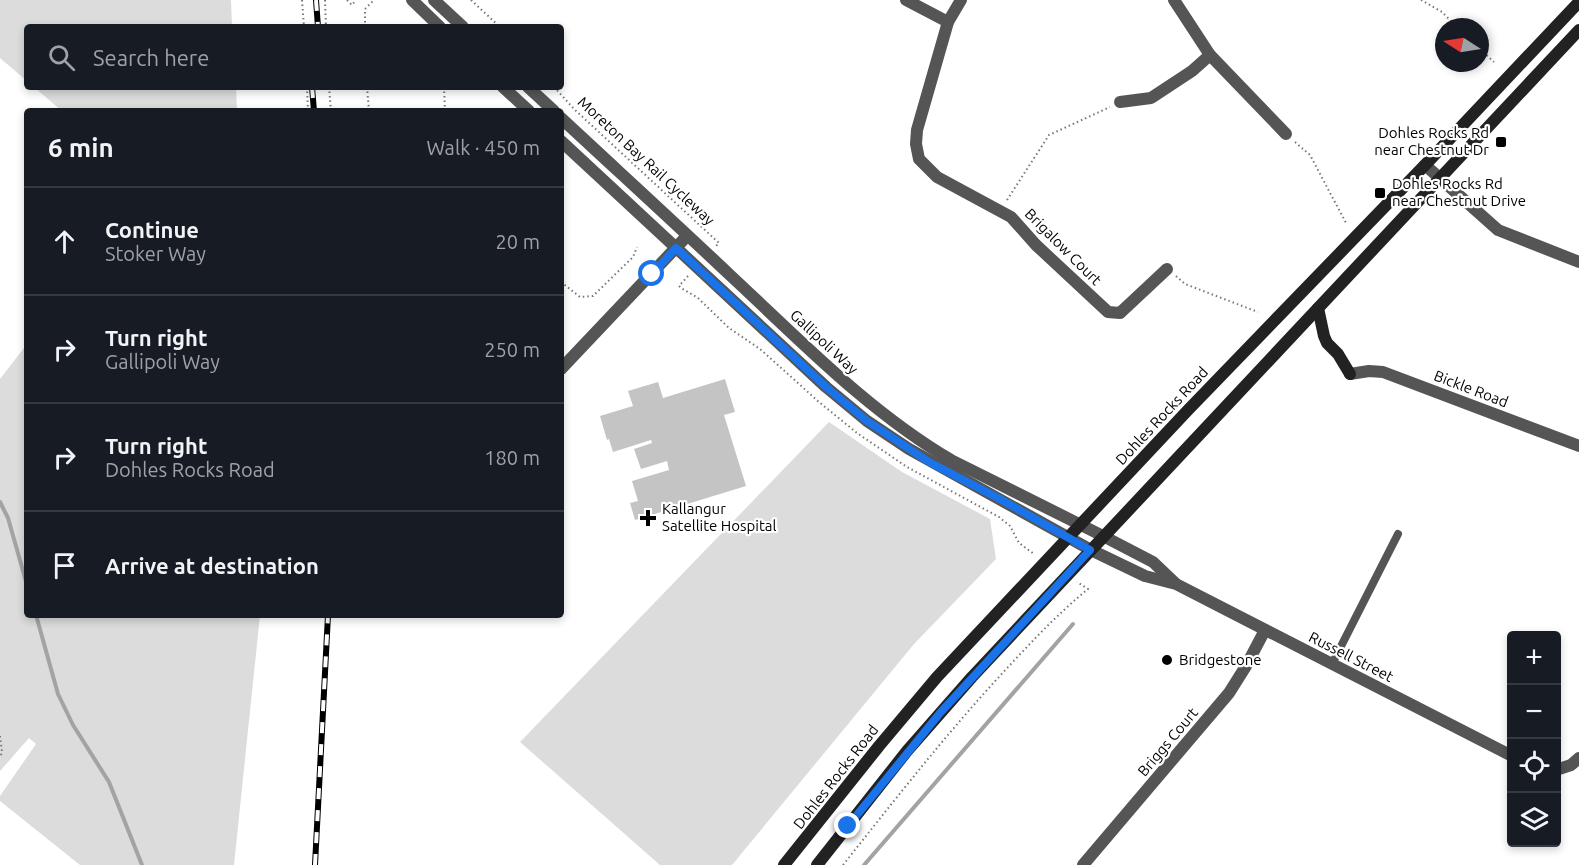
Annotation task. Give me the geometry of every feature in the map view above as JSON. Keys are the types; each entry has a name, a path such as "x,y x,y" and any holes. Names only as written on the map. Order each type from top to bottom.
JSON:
{"main road":[{"name":"Dohles Rocks Road","path":"784,865 937,677 1079,525 1579,2"},
{"path":"817,865 940,713 1090,550 1579,30"},
{"path":"1318,308 1324,336 1350,374"}],"street":[{"path":"412,0 437,24"},
{"path":"434,0 460,24"},
{"path":"906,0 948,22"},
{"name":"Brigalow Court","path":"961,0 948,22 917,130 916,144 919,159 937,177 1011,217 1035,245 1108,312 1120,313 1167,269"},
{"path":"1174,0 1210,55 1286,134"},
{"path":"1120,102 1150,98 1192,71 1210,55"},
{"path":"506,90 526,108"},
{"path":"531,90 551,108"},
{"name":"Gallipoli Way","path":"564,121 845,382 908,432 951,460 1103,537"},
{"name":"Gallipoli Way","path":"564,144 826,387 867,421 929,462 1090,550"},
{"path":"1425,165 1498,230 1579,262"},
{"path":"564,366 687,236"},
{"name":"Bickle Road","path":"1350,374 1369,371 1383,372 1579,446"},
{"name":"Russell Street","path":"1103,537 1153,562 1176,584"},
{"name":"Russell Street","path":"1090,550 1145,576 1176,584 1507,753"},
{"name":"Briggs Court","path":"1083,865 1229,693 1265,630"},
{"path":"1561,769 1571,765 1579,758"}],"lane":[{"path":"1332,664 1398,534"}],"path":[{"path":"302,0 304,24"},
{"path":"325,0 326,24"},
{"path":"347,0 352,5 356,0"},
{"path":"365,24 365,9 374,0"},
{"path":"471,0 497,24"},
{"path":"1421,0 1448,18"},
{"path":"1489,57 1494,62"},
{"path":"307,90 308,108"},
{"path":"329,90 330,108"},
{"path":"367,90 369,108"},
{"path":"444,90 445,108"},
{"name":"Moreton Bay Rail Cycleway","path":"558,90 575,110 719,243 714,249"},
{"path":"1000,211 1049,135 1120,102"},
{"path":"1286,134 1310,154 1346,223"},
{"path":"564,284 580,297 592,296 633,257 637,247"},
{"path":"1167,269 1185,284 1258,312"},
{"path":"843,865 947,734 1058,615 1088,589 1084,586"},
{"path":"0,736 2,744 0,758"}],"shaded area":[{"path":"0,0 231,0 232,24 24,24 24,78 0,58"},
{"path":"38,90 236,90 237,108 58,108"},
{"path":"24,348 24,618 260,618 234,865 80,865 0,801 0,796 36,744 29,738 0,771 0,379"},
{"path":"829,422 902,472 990,519 996,559 914,644 732,865 660,865 520,742"}],"building":[{"path":"725,379 735,412 724,415 746,486 635,520 630,503 638,501 632,481 669,470 667,461 641,469 634,449 652,443 651,440 613,452 600,416 633,406 628,391 658,382 663,398"}],"waterway":[{"path":"0,502 8,518 24,574"},
{"path":"37,618 58,694 73,725 109,782 142,865"},
{"path":"864,865 1073,624"}],"railway":[{"path":"316,0 318,24"},
{"path":"312,90 314,108"},
{"path":"315,865 328,618"}],"place":[{"name":"Dohles Rocks Rd near Chestnut Dr","path":"1501,142"},
{"name":"Dohles Rocks Rd near Chestnut Drive","path":"1380,193"},
{"name":"Kallangur Satellite Hospital","path":"648,518"},
{"name":"Bridgestone","path":"1167,660"}],"route":[{"path":"652,274 676,248 826,387 867,421 929,462 1090,550 972,676 907,751 848,826"}]}
